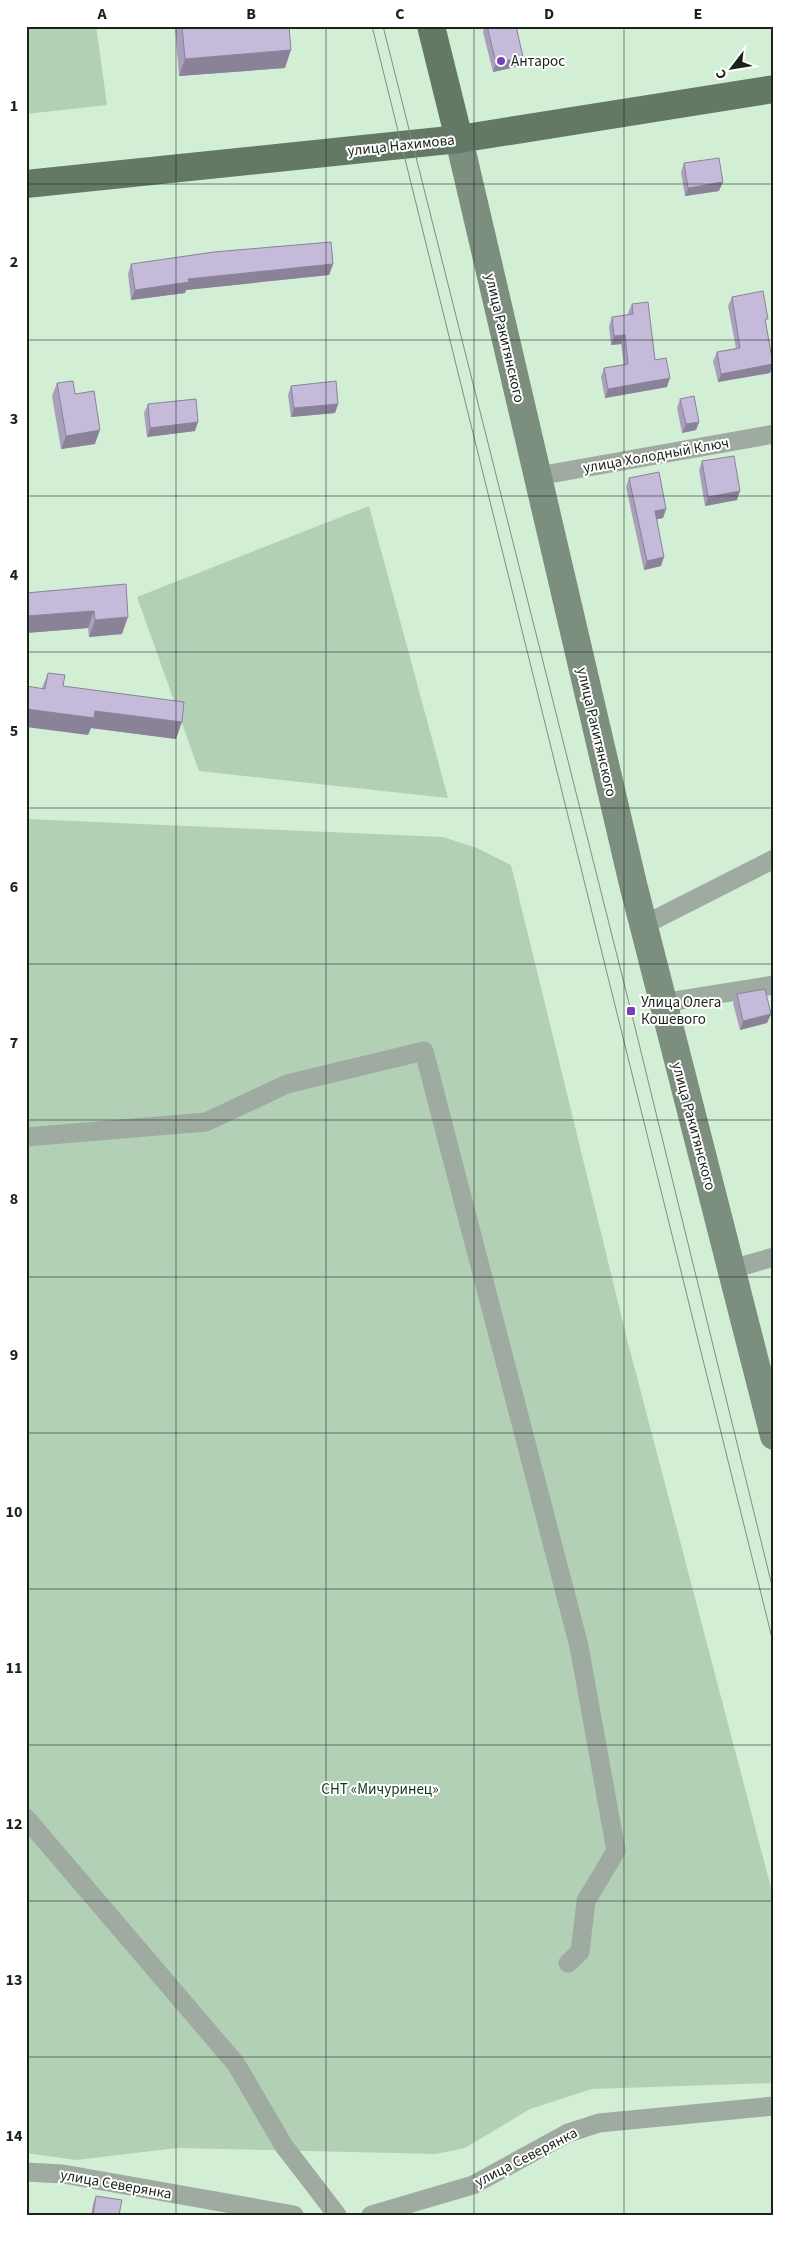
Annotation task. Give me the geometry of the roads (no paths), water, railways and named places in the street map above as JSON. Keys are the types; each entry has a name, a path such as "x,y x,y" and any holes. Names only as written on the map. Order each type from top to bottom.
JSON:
{"main road":[{"name":"улица Ракитянского","path":"431,26 630,874 774,1436"},
{"name":"улица Нахимова","path":"26,184 459,139 774,89"}],"street":[{"name":"улица Холодный Ключ","path":"538,476 774,434"},
{"path":"644,925 774,859"},
{"path":"662,1003 774,986"},
{"path":"26,1137 206,1122 287,1084 424,1051 579,1646 616,1851 586,1901 580,1952 568,1963"},
{"path":"732,1269 774,1257"},
{"path":"26,1818 236,2064 284,2146 337,2215"},
{"name":"улица Северянка","path":"372,2215 473,2185 568,2133 599,2123 774,2106"},
{"name":"улица Северянка","path":"26,2172 63,2174 294,2215"}],"tram line":[{"path":"372,26 774,1646"},
{"path":"383,26 631,1011 774,1594"}],"place":[{"name":"Антарос","path":"501,61"},
{"name":"Улица Олега Кошевого","path":"631,1011"}],"park label":[{"name":"СНТ «Мичуринец»","path":"380,1789"}]}
